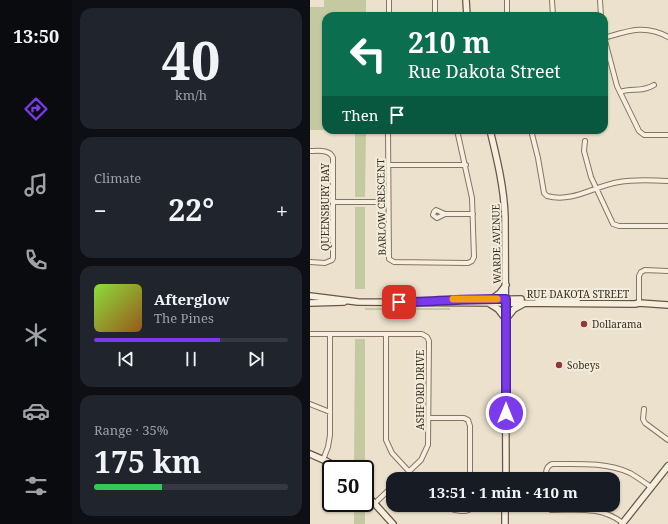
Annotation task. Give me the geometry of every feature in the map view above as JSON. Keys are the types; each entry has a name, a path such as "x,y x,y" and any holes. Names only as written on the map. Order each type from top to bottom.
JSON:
{"main road":[{"path":"466,0 467,12"},
{"name":"WARDE AVENUE","path":"491,134 499,165 504,198 506,285 506,472"},
{"path":"506,285 511,295 523,301 506,319 490,301 500,293 506,285"},
{"name":"RUE DAKOTA STREET","path":"310,296 350,301 421,302 456,299 668,305"},
{"name":"RUE DAKOTA STREET","path":"310,303 339,303 350,301"},
{"path":"310,454 323,460"},
{"path":"623,524 668,466"},
{"path":"374,504 393,524"},
{"path":"505,512 505,524"}],"street":[{"path":"389,0 389,12"},
{"path":"435,0 435,12"},
{"path":"507,0 507,12"},
{"path":"552,0 553,12"},
{"path":"600,0 601,12"},
{"path":"608,36 645,29 657,32 668,38"},
{"path":"608,53 615,80 638,131 642,134 668,135"},
{"path":"620,92 624,90 646,90 654,85"},
{"name":"BARLOW CRESCENT","path":"388,134 388,256 390,261 471,262 474,256 471,189 458,134"},
{"path":"533,134 545,194 551,197 566,198 581,195 614,183 625,181 668,181"},
{"path":"585,141 584,151 596,189 610,221 616,226 668,226"},
{"name":"QUEENSBURY BAY","path":"310,151 327,151 333,156 332,259 327,262 310,262"},
{"path":"388,165 466,165"},
{"path":"333,202 388,202"},
{"path":"445,214 473,214"},
{"path":"639,303 639,276 641,272 645,270 668,270"},
{"name":"ASHFORD DRIVE","path":"310,334 422,334 428,337 428,440 426,451 419,462 409,472"},
{"path":"323,460 329,441 330,334"},
{"path":"386,334 386,440 392,453 409,472"},
{"path":"310,404 330,412"},
{"path":"644,409 643,419 645,424 668,440"},
{"path":"428,418 464,418 468,420 470,426 470,472"},
{"path":"546,472 549,465 552,464 600,465 614,467 629,473 651,487"},
{"path":"374,504 386,493"},
{"path":"604,512 614,516 623,524"}],"green space":[{"path":"324,0 366,0 366,12 322,12 322,130 310,130 310,7 324,7"},
{"path":"355,134 366,134 365,197 355,197"},
{"path":"355,207 365,207 365,289 355,289"},
{"path":"365,308 450,308 450,310 365,310"},
{"path":"355,339 365,339 365,460 354,460"},
{"path":"354,512 365,512 365,524 354,524"}],"slow traffic":[{"path":"453,299 497,299"}],"place":[{"name":"Dollarama","path":"584,324"},
{"name":"Sobeys","path":"559,365"}],"route":[{"path":"399,302 456,299 506,299 506,413"}]}
